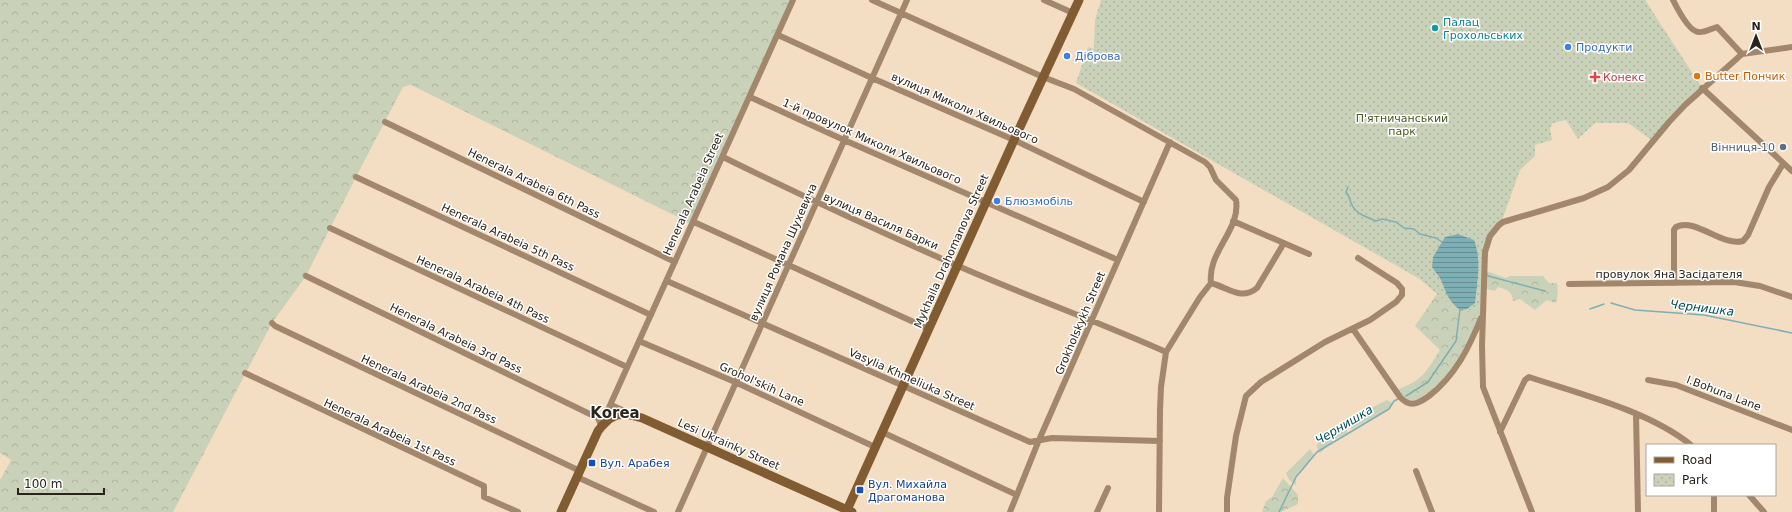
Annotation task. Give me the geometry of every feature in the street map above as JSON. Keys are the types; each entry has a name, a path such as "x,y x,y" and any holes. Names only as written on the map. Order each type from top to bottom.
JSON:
{"street":[{"name":"Henerala Arabeia Street","path":"600,428 793,0"},
{"path":"872,0 1043,77 1074,89 1208,164 1216,180 1233,196 1237,206 1236,213 1213,261 1211,270 1211,284 1200,297 1166,352 1161,387 1159,512"},
{"name":"вулиця Романа Шухевича","path":"678,512 907,0"},
{"path":"1044,0 1073,13"},
{"name":"Mykhaila Drahomanova Street","path":"848,511 957,266 1079,0"},
{"path":"1673,0 1690,27 1695,32 1700,33 1717,27 1742,54"},
{"name":"вулиця Миколи Хвильового","path":"778,35 1014,140 1144,202"},
{"path":"1532,512 1483,387 1485,252 1489,239 1499,225 1506,221 1584,198 1614,183 1629,170 1669,122 1702,88 1742,54 1792,47"},
{"path":"1702,88 1792,171"},
{"name":"1-й провулок Миколи Хвильового","path":"750,97 986,203 1118,260"},
{"name":"Henerala Arabeia 6th Pass","path":"385,122 675,262"},
{"name":"Grokholskykh Street","path":"1012,512 1017,495 1039,440 1170,142"},
{"name":"вулиця Василя Барки","path":"723,157 816,202 957,266 1093,320 1166,352"},
{"path":"1674,282 1674,230 1676,227 1682,225 1692,226 1732,241 1743,241 1748,235 1772,181 1783,164"},
{"name":"Henerala Arabeia 5th Pass","path":"356,176 652,315"},
{"path":"1233,221 1309,254"},
{"path":"694,222 929,329"},
{"name":"Henerala Arabeia 4th Pass","path":"330,228 627,367"},
{"path":"1211,284 1244,295 1251,293 1260,284 1284,243"},
{"path":"1227,512 1226,498 1236,436 1246,396 1261,382 1325,342 1370,320 1396,302 1402,295 1402,288 1398,283 1358,258"},
{"name":"Henerala Arabeia 3rd Pass","path":"306,276 598,418 600,428"},
{"name":"Vasylia Khmeliuka Street","path":"667,281 1030,442 1052,438 1160,441"},
{"name":"провулок Яна Засідателя","path":"1569,284 1674,282 1747,283 1764,287 1792,297"},
{"path":"1353,329 1400,397 1406,403 1414,405 1424,400 1440,388 1449,378 1471,343 1483,312"},
{"name":"Henerala Arabeia 2nd Pass","path":"272,323 274,326 654,512"},
{"name":"Grohol'skih Lane","path":"639,341 735,382 876,446"},
{"name":"Henerala Arabeia 1st Pass","path":"245,373 484,486 484,497 518,512"},
{"path":"1500,432 1525,380 1529,378 1581,394 1636,414 1675,433 1690,444"},
{"name":"I.Bohuna Lane","path":"1648,380 1676,385 1792,430"},
{"path":"611,405 642,418"},
{"path":"1636,414 1638,512"},
{"name":"Lesi Ukrainky Street","path":"600,428 609,419 617,415 630,415 642,418 848,511"},
{"path":"561,512 600,428"},
{"path":"882,432 1017,495"},
{"path":"1416,471 1432,512"},
{"path":"1097,512 1108,488"},
{"path":"1714,496 1714,512"},
{"path":"1750,496 1764,512"}],"green space":[{"path":"0,0 793,0 692,224 411,85 403,87 306,276 272,323 173,512 0,512 0,480 11,460 0,453"},
{"name":"П'ятничанський парк","path":"1101,0 1645,0 1702,88 1653,141 1628,123 1595,123 1578,139 1566,120 1553,123 1550,128 1552,140 1535,145 1535,156 1520,170 1501,223 1488,241 1483,305 1460,314 1421,280 1076,83 1088,47 1094,49 1095,20"},
{"path":"1484,270 1505,278 1510,276 1543,276 1549,283 1557,283 1558,292 1556,303 1547,300 1535,310 1520,299 1513,301 1510,293 1504,289 1498,287 1495,291 1483,288"},
{"path":"1437,294 1460,314 1483,305 1474,337 1440,388 1410,404 1396,390 1405,387 1418,379 1427,370 1440,350 1415,326"},
{"path":"1387,400 1393,403 1389,409 1352,429 1350,426 1352,423 1375,406"},
{"path":"1343,428 1347,430 1347,433 1337,438 1320,453 1317,448 1317,444"},
{"path":"1310,449 1314,455 1296,476 1296,485 1289,480 1286,473"},
{"path":"1283,478 1298,495 1298,504 1281,512 1262,512 1266,501 1272,497"}],"water":[{"path":"1458,234 1474,240 1478,256 1478,279 1475,303 1467,309 1460,310 1446,293 1440,278 1432,267 1433,257 1445,237"}],"waterway":[{"path":"1348,187 1346,192 1351,203 1356,211 1362,215 1376,221 1382,219 1396,222 1404,228 1414,229 1420,234 1436,238 1442,242"},
{"name":"Чернишка","path":"1488,276 1545,291"},
{"name":"Чернишка","path":"1611,303 1635,310 1704,315 1792,333"},
{"path":"1590,309 1604,304"},
{"name":"Чернишка","path":"1406,396 1428,382 1456,341 1460,309"},
{"name":"Чернишка","path":"1279,512 1296,477 1317,452 1389,409 1394,401 1398,399"}],"place":[{"name":"Палац Грохольських","path":"1435,28"},
{"name":"Продукти","path":"1568,47"},
{"name":"Діброва","path":"1067,56"},
{"name":"Butter Пончик","path":"1697,76"},
{"name":"Конекс","path":"1595,77"},
{"name":"Вінниця-10","path":"1783,147"},
{"name":"Блюзмобіль","path":"997,201"},
{"name":"Вул. Арабея","path":"592,463"},
{"name":"Вул. Михайла Драгоманова","path":"860,490"}],"district":[{"name":"Korea","path":"615,413"}]}
